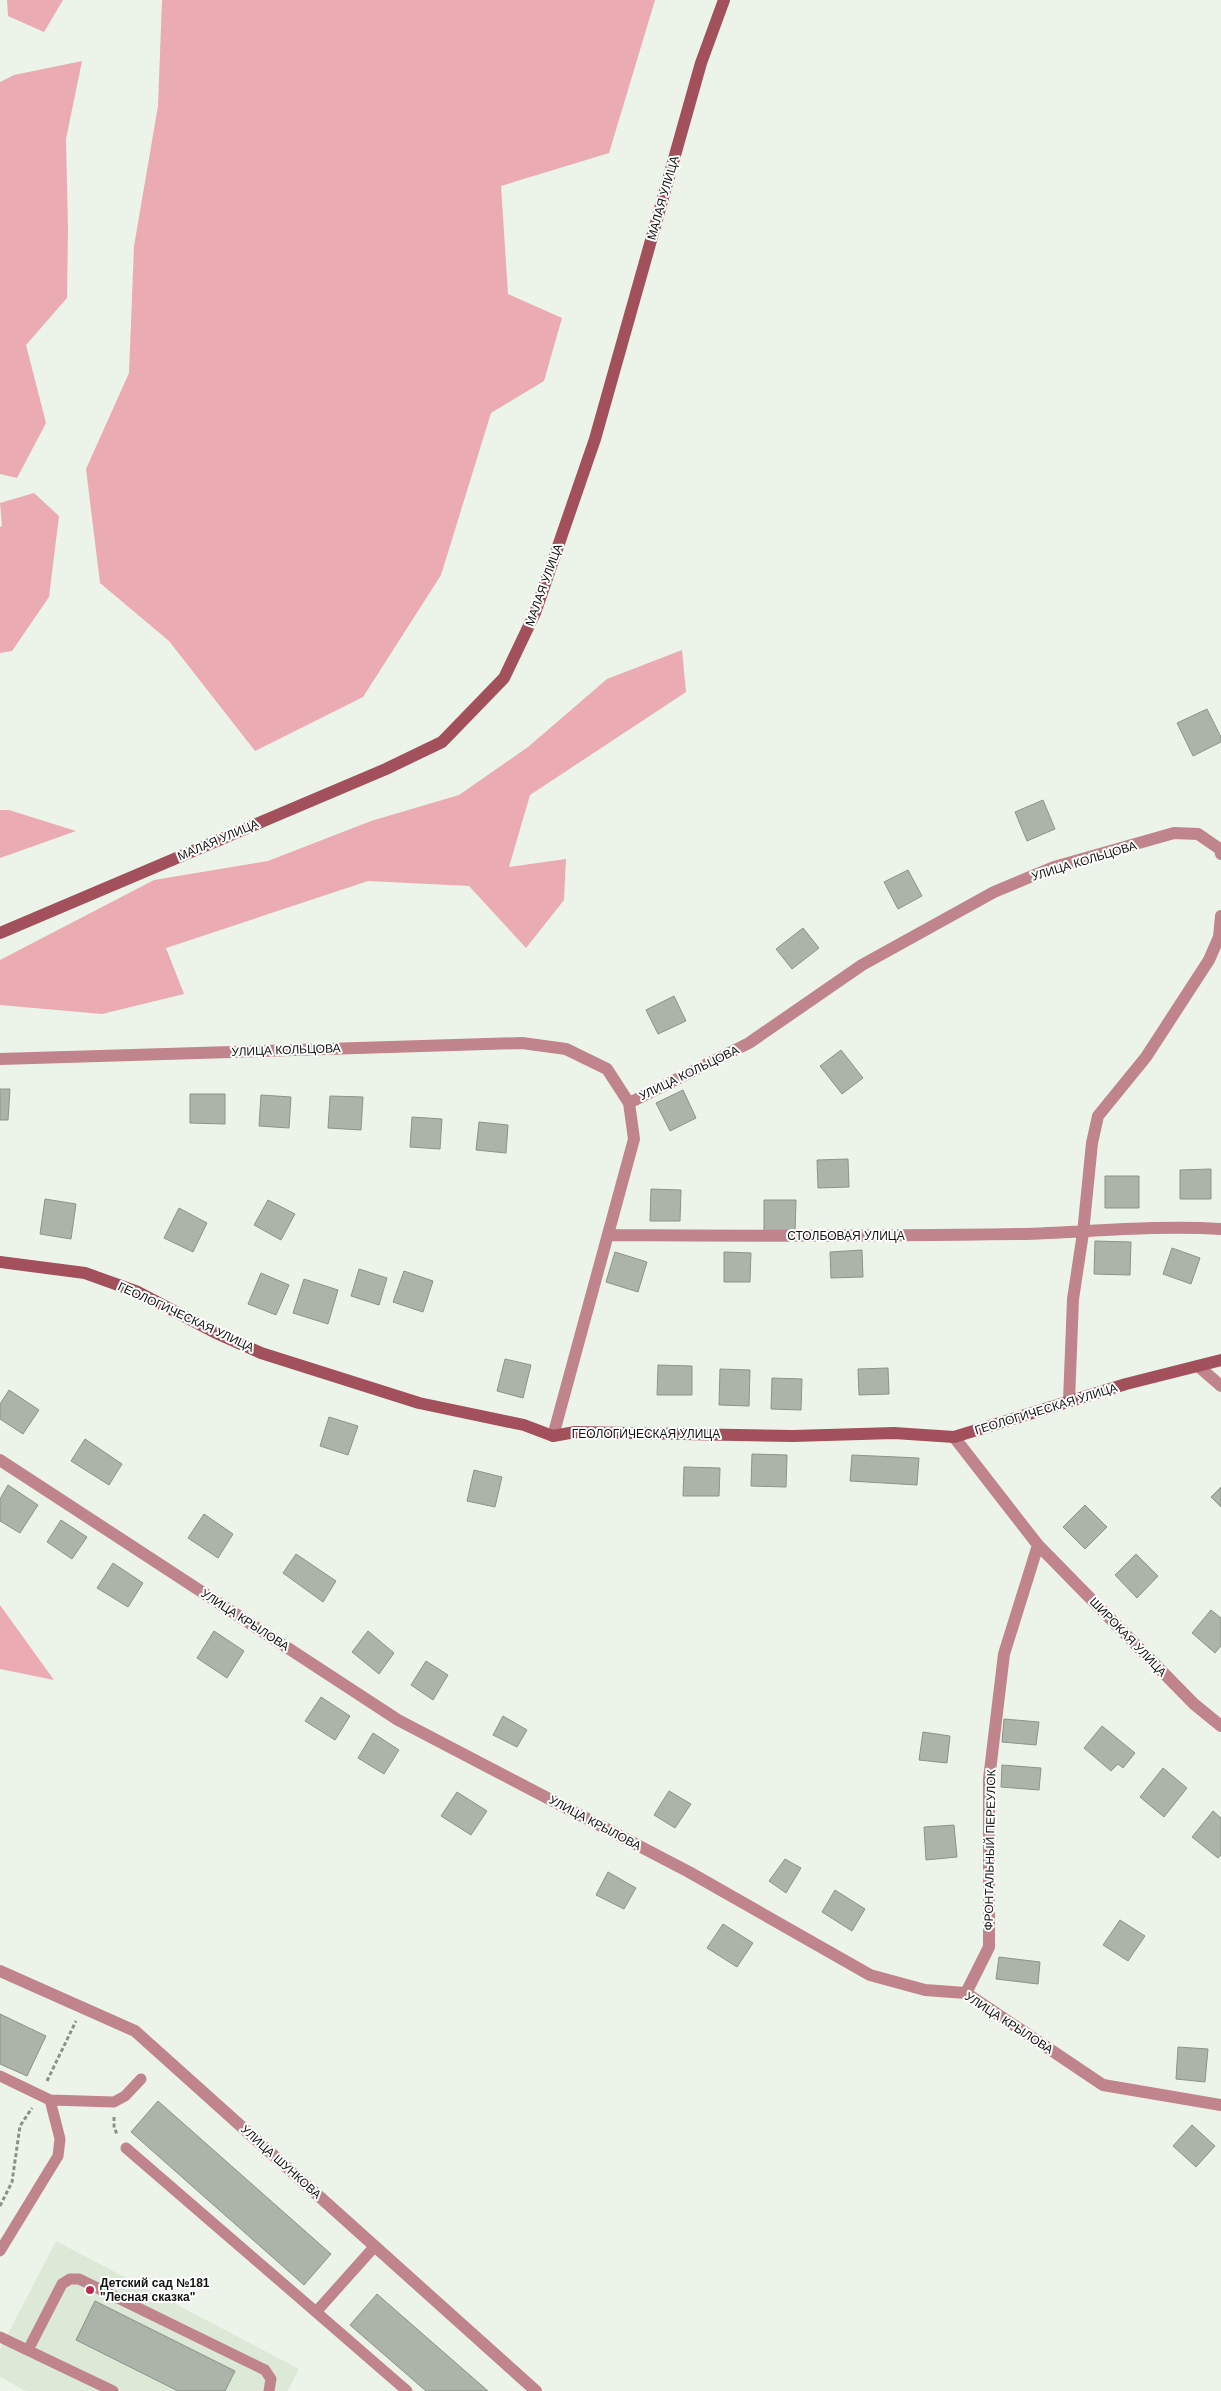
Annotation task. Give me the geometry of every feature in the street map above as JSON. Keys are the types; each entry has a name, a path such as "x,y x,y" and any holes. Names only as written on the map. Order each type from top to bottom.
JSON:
{"street":[{"name":"МАЛАЯ УЛИЦА","path":"0,933 386,769 442,742 504,678 535,613 595,439 701,63 724,0"},
{"name":"УЛИЦА КОЛЬЦОВА","path":"0,1059 522,1043 566,1049 608,1069 629,1103 749,1043 862,965 994,892 1054,867 1174,833 1198,834 1221,850"},
{"path":"1069,1401 1073,1299 1083,1232 1092,1143 1098,1116 1146,1057 1209,960 1219,937 1221,916"},
{"path":"553,1436 610,1235 634,1139 629,1103"},
{"name":"СТОЛБОВАЯ УЛИЦА","path":"610,1235 824,1237 1083,1232 1182,1226 1221,1229"},
{"name":"ГЕОЛОГИЧЕСКАЯ УЛИЦА","path":"0,1262 85,1273 138,1292 216,1333 261,1353 419,1403 524,1426 553,1436 575,1432 793,1436 894,1433 954,1436 1069,1401 1221,1360"},
{"path":"1198,1366 1221,1386"},
{"path":"954,1436 1038,1545"},
{"name":"УЛИЦА КРЫЛОВА","path":"0,1460 398,1720 689,1872 870,1975 925,1990 966,1993 1103,2085 1221,2105"},
{"name":"ШИРОКАЯ УЛИЦА","path":"1038,1545 1194,1704 1221,1726"},
{"name":"ФРОНТАЛЬНЫЙ ПЕРЕУЛОК","path":"966,1993 989,1947 989,1779 1004,1654 1038,1545"},
{"name":"УЛИЦА ШУНКОВА","path":"0,1971 135,2031 536,2391"}],"lane":[{"path":"0,2076 45,2098 114,2102 125,2096 141,2079"},
{"path":"0,2251 58,2156 60,2140 45,2098"},
{"path":"126,2148 407,2391"},
{"path":"316,2312 375,2246"},
{"path":"28,2350 62,2284 70,2279 79,2279 265,2370 271,2379 269,2391"},
{"path":"0,2337 113,2391"}],"path":[{"path":"0,2206 12,2182 20,2126 45,2098 83,2008"},
{"path":"114,2102 114,2126 126,2148"}],"shaded area":[{"path":"7,0 63,0 44,32 8,16"},
{"path":"162,0 655,0 609,153 501,186 508,294 562,318 544,381 491,413 441,575 363,697 255,751 169,641 100,583 86,469 129,373 134,246 158,106"},
{"path":"82,61 66,139 67,298 26,345 46,423 17,478 0,474 0,82 14,75"},
{"path":"34,493 59,516 49,597 12,651 0,653 0,527 2,526 0,503"},
{"path":"682,650 686,692 530,795 509,867 566,859 564,900 526,948 469,886 368,881 166,948 184,994 102,1014 0,1005 0,960 154,880 268,861 371,821 459,795 528,747 607,679"},
{"path":"0,810 9,810 76,831 0,858"},
{"path":"0,1605 54,1680 0,1669"},
{"name":"Детский сад №181 \"Лесная сказка\"","path":"56,2241 299,2369 288,2391 26,2391 0,2377 0,2349"}],"building":[{"path":"1207,709 1221,737 1221,742 1193,756 1177,723"},
{"path":"1043,800 1055,829 1027,841 1015,812"},
{"path":"908,870 922,896 898,909 884,882"},
{"path":"803,928 819,948 792,969 776,949"},
{"path":"674,996 686,1021 658,1034 646,1010"},
{"path":"841,1050 863,1078 842,1094 820,1066"},
{"path":"0,1089 10,1089 8,1120 0,1120"},
{"path":"683,1090 696,1118 670,1131 656,1103"},
{"path":"190,1094 225,1094 225,1124 190,1123"},
{"path":"261,1095 291,1097 289,1128 259,1126"},
{"path":"330,1096 363,1097 361,1130 328,1128"},
{"path":"412,1117 442,1119 440,1149 410,1147"},
{"path":"479,1122 508,1125 506,1153 476,1150"},
{"path":"848,1159 849,1187 818,1188 817,1160"},
{"path":"1211,1169 1211,1199 1180,1199 1180,1170"},
{"path":"1105,1176 1139,1176 1139,1208 1105,1208"},
{"path":"651,1189 681,1190 680,1221 650,1221"},
{"path":"45,1199 76,1204 71,1239 40,1234"},
{"path":"268,1200 295,1214 281,1240 254,1225"},
{"path":"764,1200 796,1200 795,1233 764,1233"},
{"path":"179,1208 207,1223 193,1252 164,1238"},
{"path":"1095,1241 1131,1242 1130,1275 1094,1274"},
{"path":"1172,1248 1200,1258 1191,1284 1163,1274"},
{"path":"862,1250 863,1277 831,1278 830,1252"},
{"path":"615,1252 647,1262 638,1292 606,1282"},
{"path":"724,1252 751,1253 750,1282 724,1282"},
{"path":"359,1269 387,1278 379,1305 351,1296"},
{"path":"404,1271 433,1281 423,1312 393,1302"},
{"path":"261,1273 289,1285 276,1315 248,1304"},
{"path":"304,1279 338,1290 328,1324 293,1313"},
{"path":"505,1359 531,1365 523,1398 497,1391"},
{"path":"658,1365 692,1366 692,1395 657,1395"},
{"path":"888,1368 889,1394 859,1395 858,1369"},
{"path":"720,1369 750,1370 749,1406 719,1405"},
{"path":"772,1378 802,1379 801,1410 771,1409"},
{"path":"9,1390 39,1410 23,1434 0,1419 0,1404"},
{"path":"329,1417 358,1426 348,1455 320,1446"},
{"path":"85,1439 122,1464 109,1485 71,1461"},
{"path":"752,1454 787,1455 786,1487 751,1486"},
{"path":"852,1455 919,1458 917,1485 850,1481"},
{"path":"684,1467 720,1468 719,1496 683,1496"},
{"path":"474,1470 502,1477 495,1507 467,1501"},
{"path":"8,1485 38,1505 20,1533 0,1521 0,1499"},
{"path":"1221,1487 1221,1507 1211,1497"},
{"path":"1085,1505 1107,1527 1085,1549 1063,1527"},
{"path":"204,1514 233,1534 218,1558 188,1538"},
{"path":"61,1520 87,1537 72,1559 47,1542"},
{"path":"296,1554 336,1581 323,1602 283,1573"},
{"path":"1136,1554 1158,1576 1137,1598 1115,1575"},
{"path":"113,1563 143,1583 128,1607 97,1588"},
{"path":"1211,1610 1221,1618 1221,1646 1215,1653 1192,1633"},
{"path":"214,1631 244,1651 227,1678 197,1658"},
{"path":"368,1631 394,1653 379,1674 352,1652"},
{"path":"426,1661 448,1675 433,1700 411,1685"},
{"path":"321,1697 350,1716 335,1740 305,1721"},
{"path":"503,1716 527,1730 517,1747 493,1735"},
{"path":"1004,1719 1039,1722 1036,1745 1002,1742"},
{"path":"1102,1726 1135,1753 1123,1768 1118,1764 1111,1771 1084,1748"},
{"path":"923,1732 950,1736 947,1763 919,1760"},
{"path":"373,1733 399,1750 384,1774 358,1758"},
{"path":"1002,1765 1041,1768 1039,1790 1001,1787"},
{"path":"1163,1768 1187,1788 1164,1817 1140,1797"},
{"path":"669,1791 691,1804 675,1828 654,1815"},
{"path":"457,1792 487,1811 471,1835 441,1816"},
{"path":"1213,1811 1221,1818 1221,1855 1218,1858 1192,1837"},
{"path":"954,1825 957,1857 926,1860 924,1827"},
{"path":"785,1859 801,1868 786,1893 769,1881"},
{"path":"608,1872 636,1888 624,1909 596,1895"},
{"path":"835,1890 865,1909 852,1931 822,1912"},
{"path":"1120,1920 1145,1936 1128,1961 1103,1945"},
{"path":"723,1924 753,1943 737,1967 707,1948"},
{"path":"999,1957 1040,1962 1038,1984 996,1979"},
{"path":"0,2014 46,2036 27,2076 0,2064"},
{"path":"1178,2047 1208,2049 1205,2082 1176,2079"},
{"path":"158,2101 331,2254 304,2285 131,2132"},
{"path":"1192,2125 1215,2146 1196,2167 1173,2146"},
{"path":"377,2294 488,2391 426,2391 350,2325"},
{"path":"95,2301 235,2371 225,2391 178,2391 76,2340"}],"place":[{"name":"Детский сад №181 \"Лесная сказка\"","path":"90,2290"}]}
